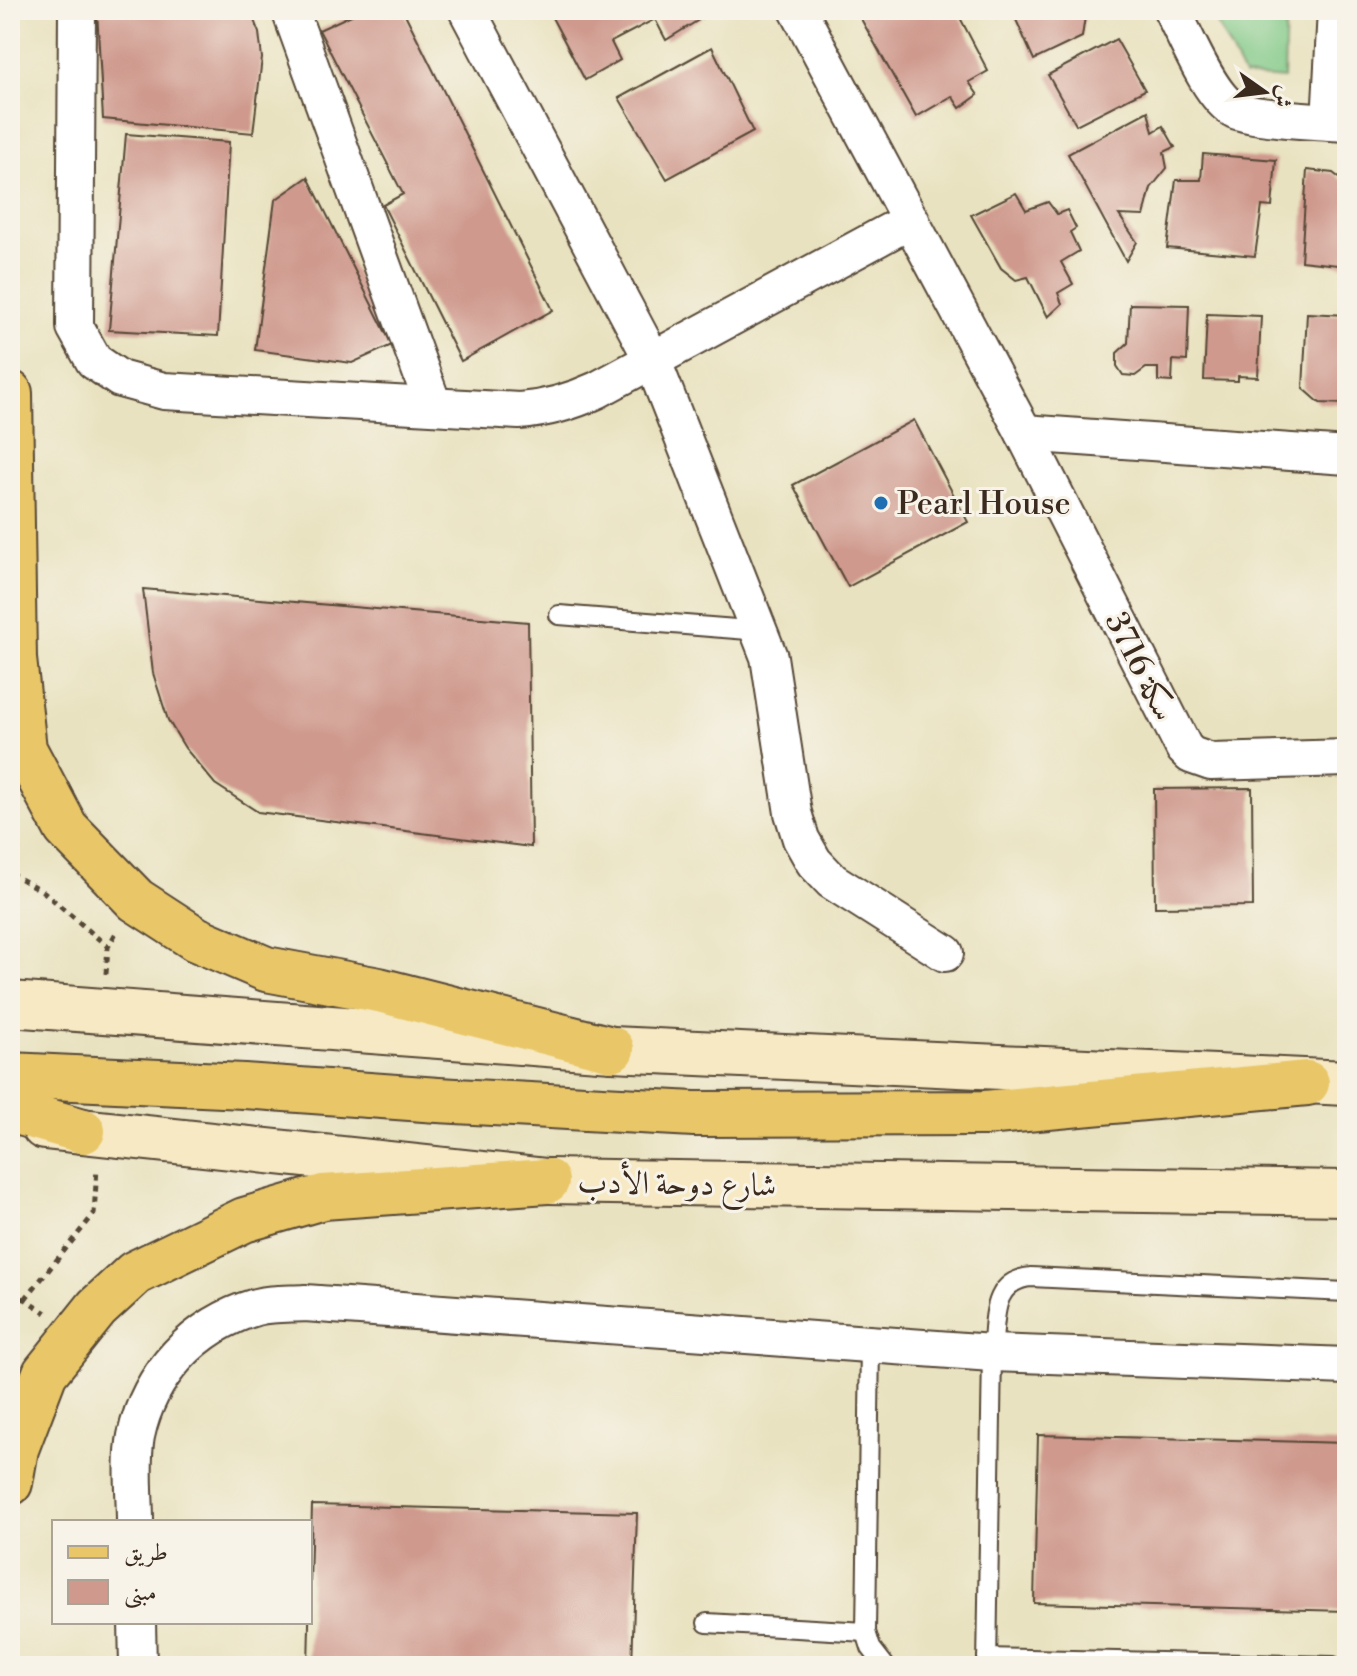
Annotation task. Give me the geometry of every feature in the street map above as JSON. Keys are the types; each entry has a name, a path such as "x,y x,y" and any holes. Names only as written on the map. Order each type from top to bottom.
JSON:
{"main road":[{"path":"10,393 14,659 24,749 66,828 136,900 196,939 266,969 379,990 612,1049"},
{"path":"10,1004 612,1049 1327,1083"},
{"path":"10,1075 694,1114 985,1113 1327,1083"},
{"path":"10,1110 83,1131"},
{"name":"شارع دوحة الأدب","path":"10,1123 547,1181 1347,1193"},
{"path":"10,1483 16,1449 45,1373 97,1308 135,1273 244,1220 323,1197 547,1181"}],"street":[{"path":"77,10 75,327 94,361 120,379 164,391 519,411 546,409 572,401 911,220"},
{"path":"290,10 433,405"},
{"path":"467,10 652,359 761,631 775,690 793,813 801,839 814,862 832,881 945,953"},
{"name":"سكة 3716","path":"798,10 1024,433 1179,740 1191,755 1211,762 1347,758"},
{"path":"1172,10 1212,84 1234,109 1254,114 1338,122 1336,10"},
{"path":"1024,433 1347,456"},
{"path":"135,1520 136,1437 150,1392 177,1353 214,1324 258,1307 305,1303 992,1353 1347,1366"},
{"path":"137,1624 138,1666"}],"lane":[{"path":"559,615 761,631"},
{"path":"1333,1666 987,1662 992,1353 1001,1294 1008,1284 1018,1279 1347,1292"},
{"path":"870,1344 866,1632 871,1648 885,1666"},
{"path":"707,1623 866,1632"}],"path":[{"path":"10,873 44,892 108,947"}],"green space":[{"path":"1210,10 1286,10 1284,79 1244,76"}],"building":[{"path":"97,10 250,10 259,33 262,58 253,133 103,119"},
{"path":"362,10 403,10 553,310 461,361 383,205 403,194 319,30"},
{"path":"548,10 698,10 702,18 666,40 655,19 611,42 620,60 585,80"},
{"path":"856,10 956,10 988,71 969,82 978,95 960,108 952,96 916,117"},
{"path":"1019,10 1086,10 1082,37 1034,60 1013,13"},
{"path":"1116,39 1145,90 1076,125 1048,75"},
{"path":"712,47 753,132 667,179 619,98"},
{"path":"1148,111 1153,132 1163,126 1175,147 1164,152 1167,168 1151,188 1144,216 1119,215 1137,242 1126,261 1068,154"},
{"path":"126,134 229,142 218,336 109,330"},
{"path":"1203,154 1276,160 1272,207 1262,206 1255,256 1167,248 1176,180 1201,180"},
{"path":"1307,170 1333,173 1347,184 1347,266 1301,261"},
{"path":"308,177 392,345 352,363 255,350 275,200"},
{"path":"1016,193 1026,210 1048,202 1057,214 1067,210 1076,228 1070,232 1079,251 1061,262 1073,284 1058,293 1062,304 1048,317 1028,277 1016,280 1001,268 971,215"},
{"path":"1130,304 1189,305 1187,361 1173,360 1172,382 1158,381 1158,368 1146,368 1135,376 1123,375 1117,366 1117,353 1128,343"},
{"path":"1307,313 1347,315 1347,404 1320,403 1303,388"},
{"path":"1207,314 1261,316 1258,377 1238,376 1238,381 1204,380"},
{"name":"Pearl House","path":"914,420 968,522 848,587 793,485"},
{"path":"143,589 528,622 531,847 258,812 215,784 185,748 168,720 153,673"},
{"path":"1252,788 1253,906 1155,907 1154,789"},
{"path":"1038,1435 1347,1443 1347,1611 1034,1603"},
{"path":"312,1505 637,1513 632,1666 308,1666 309,1624 312,1624"}],"place":[{"name":"Pearl House","path":"881,503"}]}
